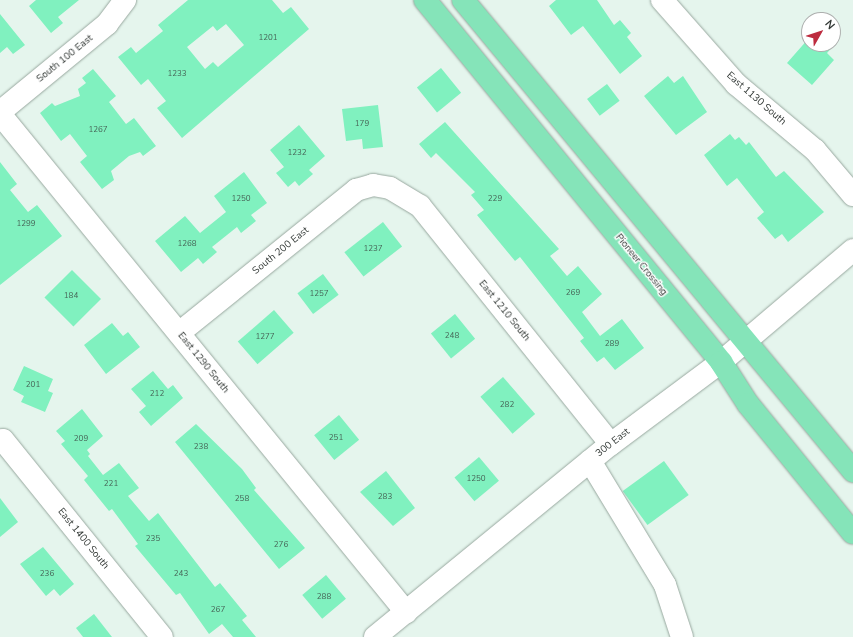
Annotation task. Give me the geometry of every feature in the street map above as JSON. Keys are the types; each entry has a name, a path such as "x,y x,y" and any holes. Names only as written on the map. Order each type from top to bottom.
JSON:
{"highway":[{"name":"Pioneer Crossing","path":"425,0 721,362 748,404 853,533"},
{"path":"463,0 744,344 853,471"}],"street":[{"name":"South 100 East","path":"0,113 107,24 125,0"},
{"name":"East 1130 South","path":"662,0 736,84 815,150 853,195"},
{"name":"East 1290 South","path":"0,113 406,612"},
{"name":"South 200 East","path":"179,333 356,190 373,185 390,188"},
{"name":"East 1210 South","path":"390,188 420,206 611,444"},
{"name":"300 East","path":"375,637 611,444 744,344 853,250"},
{"name":"East 1400 South","path":"2,442 162,637"},
{"path":"590,461 665,585 682,637"}],"building":[{"path":"36,0 79,0 58,17 63,23 51,33 29,6"},
{"path":"188,0 272,0 283,13 291,7 309,29 182,138 157,108 166,101 148,79 141,85 118,57 131,47 136,53 163,31 158,25","holes":["226,24 244,45 218,67 213,62 205,69 187,47 213,26 217,31"]},
{"path":"556,0 597,0 614,25 620,20 631,33 627,37 642,56 620,74 583,26 571,35 549,6"},
{"path":"0,14 25,45 13,54 7,47 0,53"},
{"path":"801,47 801,52 828,52 827,53 834,60 812,85 787,63"},
{"path":"441,68 461,93 437,112 417,88"},
{"path":"93,69 116,96 109,102 126,124 134,118 156,146 143,156 140,152 129,156 111,171 114,180 102,189 80,162 87,156 70,134 61,141 40,113 52,103 55,106 80,96 78,89 86,83 82,78"},
{"path":"668,76 674,83 683,76 707,112 676,135 644,96"},
{"path":"607,84 620,101 600,116 587,99"},
{"path":"378,105 383,147 363,149 362,139 346,141 342,109"},
{"path":"445,122 559,249 550,256 567,276 578,266 602,294 582,312 600,336 622,319 644,348 615,370 604,357 597,362 580,341 584,338 520,257 515,261 477,215 484,210 471,195 475,192 436,153 431,158 419,144"},
{"path":"299,125 325,156 309,170 313,174 299,186 295,181 288,187 276,173 284,167 270,150"},
{"path":"730,134 735,140 739,137 746,145 749,142 776,177 784,171 824,212 788,242 782,234 775,239 757,218 764,212 737,178 727,186 704,155"},
{"path":"0,162 17,184 10,190 28,212 37,205 62,236 0,285"},
{"path":"244,172 267,203 251,215 256,221 241,233 237,227 212,247 217,252 203,264 198,258 181,272 155,241 185,216 200,233 226,212 214,196"},
{"path":"383,222 402,246 363,277 344,252"},
{"path":"72,270 101,299 73,327 44,298"},
{"path":"323,274 339,295 313,314 297,293"},
{"path":"274,310 294,333 257,364 238,341"},
{"path":"455,314 475,339 451,358 431,334"},
{"path":"112,323 123,336 128,332 140,347 106,374 84,345"},
{"path":"24,366 53,379 48,391 53,393 45,412 21,402 24,396 13,390"},
{"path":"153,371 168,389 173,385 183,398 151,426 139,412 146,406 131,389"},
{"path":"503,377 535,414 513,434 480,397"},
{"path":"82,409 103,436 87,450 90,454 88,456 103,475 119,463 139,488 128,496 149,521 158,513 215,587 220,583 247,616 242,620 256,637 233,637 222,624 209,634 180,593 176,595 135,546 138,544 112,509 109,511 84,480 88,476 61,444 65,441 56,431"},
{"path":"339,415 359,440 334,460 314,435"},
{"path":"196,424 242,469 256,488 254,490 305,548 279,569 175,442"},
{"path":"479,457 499,481 474,501 454,478"},
{"path":"664,461 689,495 647,525 623,491"},
{"path":"386,471 415,508 393,526 360,492"},
{"path":"0,498 18,522 0,537"},
{"path":"43,547 74,584 60,596 54,589 46,596 20,564"},
{"path":"326,575 346,599 322,619 302,595"},
{"path":"94,614 112,637 83,637 76,628"}]}
